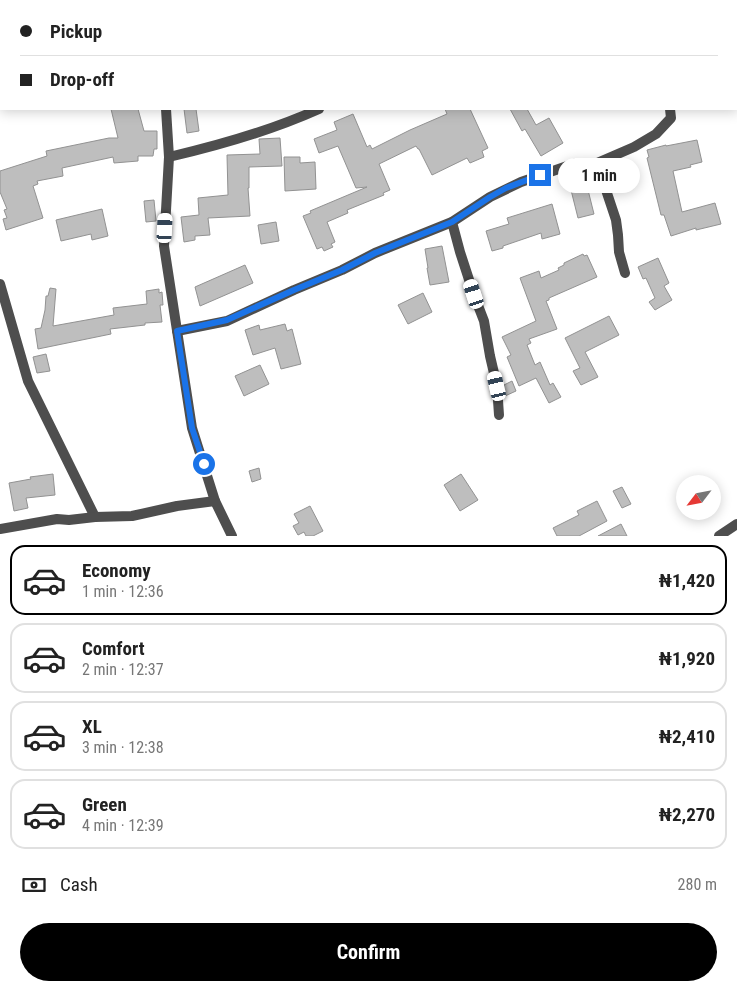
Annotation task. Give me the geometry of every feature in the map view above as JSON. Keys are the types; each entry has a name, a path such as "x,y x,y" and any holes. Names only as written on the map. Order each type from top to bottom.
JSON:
{"street":[{"path":"166,110 169,157 164,246 192,428 216,501 232,536"},
{"path":"169,157 212,148 292,121 317,110"},
{"path":"177,331 227,320 342,270 375,253 452,222 490,197 521,182 576,163 597,163 634,147 656,134 671,118 670,110"},
{"path":"597,163 616,220 619,252 625,272"},
{"path":"452,222 460,252 484,321 497,386 499,415"},
{"path":"0,284 28,381 95,517"},
{"path":"0,529 57,519 132,516 177,506 216,501"},
{"path":"720,536 737,524"}],"building":[{"path":"111,110 138,110 144,131 157,131 157,149 154,149 153,156 138,156 138,161 114,163 113,157 62,168 63,176 37,181 38,184 33,186 43,218 6,230 3,219 7,218 4,210 7,209 0,192 0,171 47,156 46,151 109,138 118,138"},
{"path":"184,110 196,110 199,131 187,133"},
{"path":"445,110 470,110 488,148 482,151 484,157 470,163 467,158 432,175 416,146 379,164 390,190 383,193 384,195 347,210 348,213 327,222 335,242 331,244 333,247 324,251 322,247 317,249 303,216 311,213 310,211 367,187 356,188 338,146 319,153 314,139 337,130 334,122 353,114 367,147 370,145 372,149 447,114"},
{"path":"511,110 528,110 536,125 549,118 563,143 541,156 525,129 522,131"},
{"path":"280,138 282,166 249,167 250,216 208,218 210,235 195,236 195,240 184,242 181,217 199,215 198,198 228,195 227,155 260,154 259,139"},
{"path":"697,140 702,162 690,165 691,167 673,171 682,212 715,203 721,224 696,230 696,228 671,236 664,215 661,215 647,158 649,157 647,150"},
{"path":"284,157 300,157 300,163 315,162 316,189 285,191"},
{"path":"587,186 594,214 578,218 571,190"},
{"path":"154,200 156,221 146,222 144,201"},
{"path":"552,204 560,234 542,239 541,233 492,251 486,231 509,224 507,218"},
{"path":"102,209 108,236 92,240 91,234 61,241 56,220"},
{"path":"276,222 279,241 261,244 258,225"},
{"path":"442,246 449,282 430,285 425,249"},
{"path":"583,254 584,256 587,255 597,277 549,298 546,301 557,329 529,339 531,343 527,345 535,365 540,362 550,385 553,383 561,397 549,403 536,378 519,386 507,357 511,355 502,337 536,321 520,278 539,271 541,278 559,270 558,268 564,265 564,263"},
{"path":"658,258 669,283 664,286 672,300 655,310 649,302 655,298 646,278 643,279 638,267"},
{"path":"245,265 253,283 200,306 195,287"},
{"path":"50,288 56,289 53,326 114,315 113,308 147,304 146,291 159,289 159,293 162,292 163,305 160,305 162,322 110,329 111,334 38,349 35,329 41,328 46,296 48,296"},
{"path":"423,293 432,312 408,324 398,305"},
{"path":"609,316 619,335 585,352 598,377 581,385 573,371 580,368 565,338"},
{"path":"285,324 287,331 292,329 301,364 281,369 275,348 253,355 245,330 259,325 260,330"},
{"path":"46,354 50,371 37,373 33,357"},
{"path":"260,365 269,384 244,396 235,376"},
{"path":"512,381 516,391 505,396 504,385"},
{"path":"259,468 261,479 252,482 249,471"},
{"path":"53,474 55,495 26,498 28,508 14,511 9,483 31,479 30,477"},
{"path":"461,474 478,500 460,511 444,485"},
{"path":"622,487 631,504 622,508 613,491"},
{"path":"597,501 607,521 579,536 557,536 553,528 579,515 577,511"},
{"path":"310,506 323,531 313,536 306,536 304,532 298,535 293,526 299,523 294,514"},
{"path":"621,524 627,536 598,536"}],"route":[{"path":"204,464 192,428 177,331 227,320 342,270 375,253 452,222 506,188 540,175"}]}
